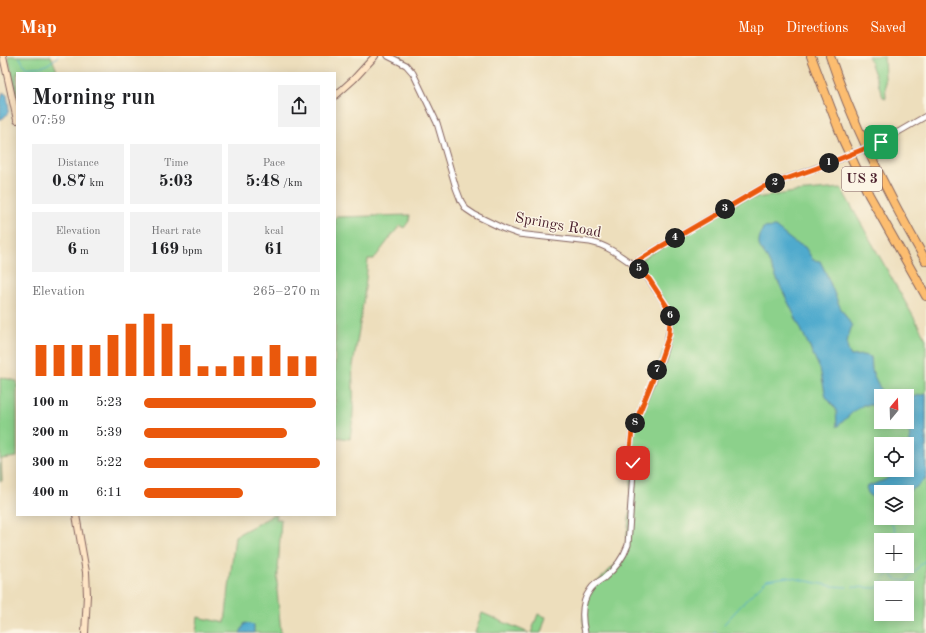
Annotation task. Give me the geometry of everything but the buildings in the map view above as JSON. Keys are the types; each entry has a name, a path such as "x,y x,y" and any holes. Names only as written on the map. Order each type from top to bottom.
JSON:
{"highway":[{"name":"US 3","path":"811,56 843,140 869,195 926,296"},
{"name":"US 3","path":"830,56 851,113 871,158 894,206 926,261"}],"main road":[{"path":"4,56 16,115"},
{"path":"336,95 354,79 375,56"},
{"path":"76,516 86,572 87,595 85,633"}],"street":[{"name":"Springs Road","path":"388,56 406,65 413,73 437,123 462,204 469,211 504,229 518,234 598,243 617,253 633,264 649,279 668,308 670,320 669,335 631,435 630,448 633,472 628,546 618,565 589,590 584,602 583,620 585,633"},
{"path":"633,264 763,187 835,161 881,142 926,116"}],"green space":[{"path":"8,56 51,56 58,72 16,72 16,93"},
{"path":"868,56 884,56 886,98 883,97"},
{"path":"841,188 926,339 926,633 585,633 583,619 589,590 624,556 631,504 631,440 669,335 670,314 656,289 633,264 743,200 795,192"},
{"path":"410,215 409,221 404,228 400,225 374,259 368,259 364,299 353,368 353,420 350,439 336,437 336,217"},
{"path":"0,377 16,381 16,457 1,459 2,481 0,481"},
{"path":"277,516 276,519 281,519 277,590 281,633 196,633 198,617 225,623 235,536 270,517"},
{"path":"482,613 529,633 475,633"},
{"path":"538,614 546,617 541,633 531,633"}],"water":[{"path":"3,92 7,95 9,110 0,120 0,102"},
{"path":"775,227 794,242 805,247 813,260 820,261 840,307 852,326 847,341 851,356 863,355 871,357 872,371 880,389 874,389 874,405 863,405 837,427 836,409 826,397 820,369 767,258 761,250 759,241 763,228"},
{"path":"926,394 926,477 914,488 914,485 874,485 874,499 868,493 866,487 889,477 914,477 914,437 910,437 906,429 914,429 914,397"},
{"path":"245,623 254,625 254,633 240,633"}],"waterway":[{"path":"19,56 26,68 46,65 58,56"},
{"path":"892,525 895,530 894,533"},
{"path":"914,572 926,559"},
{"path":"853,587 877,588 889,573"},
{"path":"892,573 893,577 898,580 906,581 913,573"},
{"path":"724,624 767,580 787,577 832,586 847,587"}],"route":[{"path":"633,463 630,448 632,431 669,335 670,314 668,308 649,279 633,264 763,187 817,168 881,142"}]}
